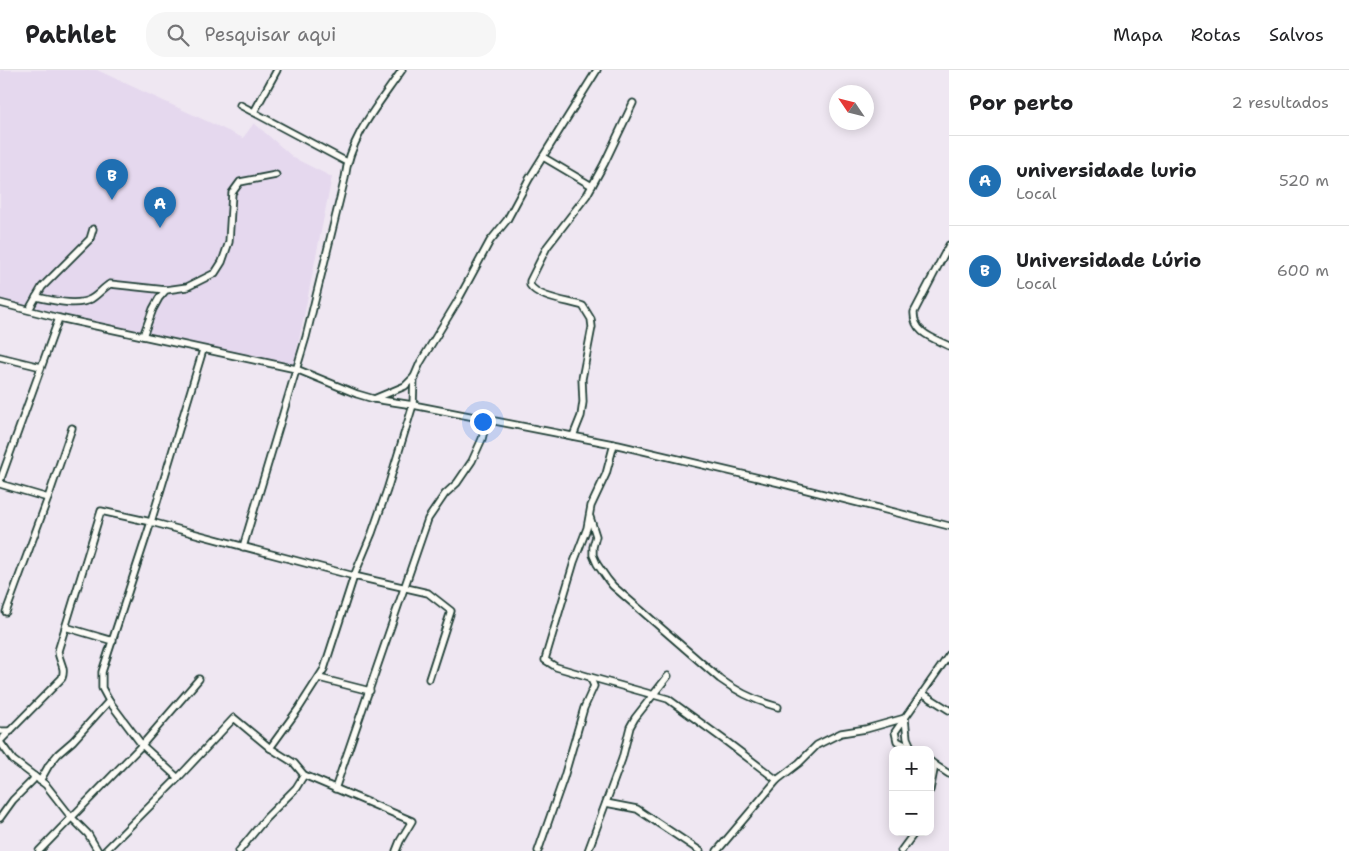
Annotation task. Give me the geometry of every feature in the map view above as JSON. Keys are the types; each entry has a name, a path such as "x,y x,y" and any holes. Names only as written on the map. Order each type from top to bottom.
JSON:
{"street":[{"path":"254,112 277,70"},
{"path":"243,547 312,312 345,178 347,162 360,131 402,70"},
{"path":"270,748 324,669 354,576 372,533 413,405 414,377 420,362 457,302 490,241 507,220 529,179 598,70"},
{"path":"573,436 581,416 583,402 582,379 591,340 591,319 583,306 556,299 533,290 530,285 547,247 592,186 633,103"},
{"path":"240,105 347,162"},
{"path":"543,157 592,186"},
{"path":"36,297 67,303 80,303 90,300 110,284 166,290 187,287 215,273 222,262 229,242 232,193 240,182 276,175"},
{"path":"31,306 42,287 90,239 94,229"},
{"path":"949,245 914,312 914,320 916,327 923,334 949,346"},
{"path":"143,336 153,309 166,290"},
{"path":"0,303 59,318 296,369 374,399 614,444 780,483 949,526"},
{"path":"48,498 0,483 59,318"},
{"path":"178,778 142,745 109,701 101,682 102,672 151,522 203,350"},
{"path":"0,357 41,367"},
{"path":"374,399 404,386 414,377"},
{"path":"335,789 428,519 445,494 457,483 472,461 482,438 487,419"},
{"path":"6,612 72,428"},
{"path":"614,444 606,474 588,514 583,544 574,562 545,660 556,667 668,699 777,780"},
{"path":"98,851 88,834 71,817 46,785 13,760 0,742 62,678 64,668 58,657 58,652 101,511 151,522 354,576 428,593 451,610 429,679"},
{"path":"588,514 596,536 593,547 597,564 613,586 736,691 758,702 778,707"},
{"path":"65,627 113,641"},
{"path":"907,746 897,741 895,732 949,655"},
{"path":"588,851 622,759 630,727 668,676"},
{"path":"538,851 564,777 584,708 594,686 590,677"},
{"path":"319,678 370,691"},
{"path":"39,851 142,745 199,679"},
{"path":"922,693 949,710"},
{"path":"40,781 58,754 73,741 109,701"},
{"path":"110,850 234,718 270,748 294,763 304,775 412,821 396,851"},
{"path":"905,718 907,738 911,746"},
{"path":"717,851 777,780 817,745 841,733 905,718"},
{"path":"0,731 11,731"},
{"path":"934,764 949,774"},
{"path":"239,851 266,818 296,788 304,775"},
{"path":"0,818 13,800 33,780 34,776"},
{"path":"606,803 637,809 700,851"},
{"path":"901,851 912,836"}],"shaded area":[{"path":"0,70 97,70 243,138 254,123 294,158 332,177 294,365 0,300"}],"place":[{"name":"Universidade Lúrio","path":"112,200"},
{"name":"universidade lurio","path":"160,228"}]}
